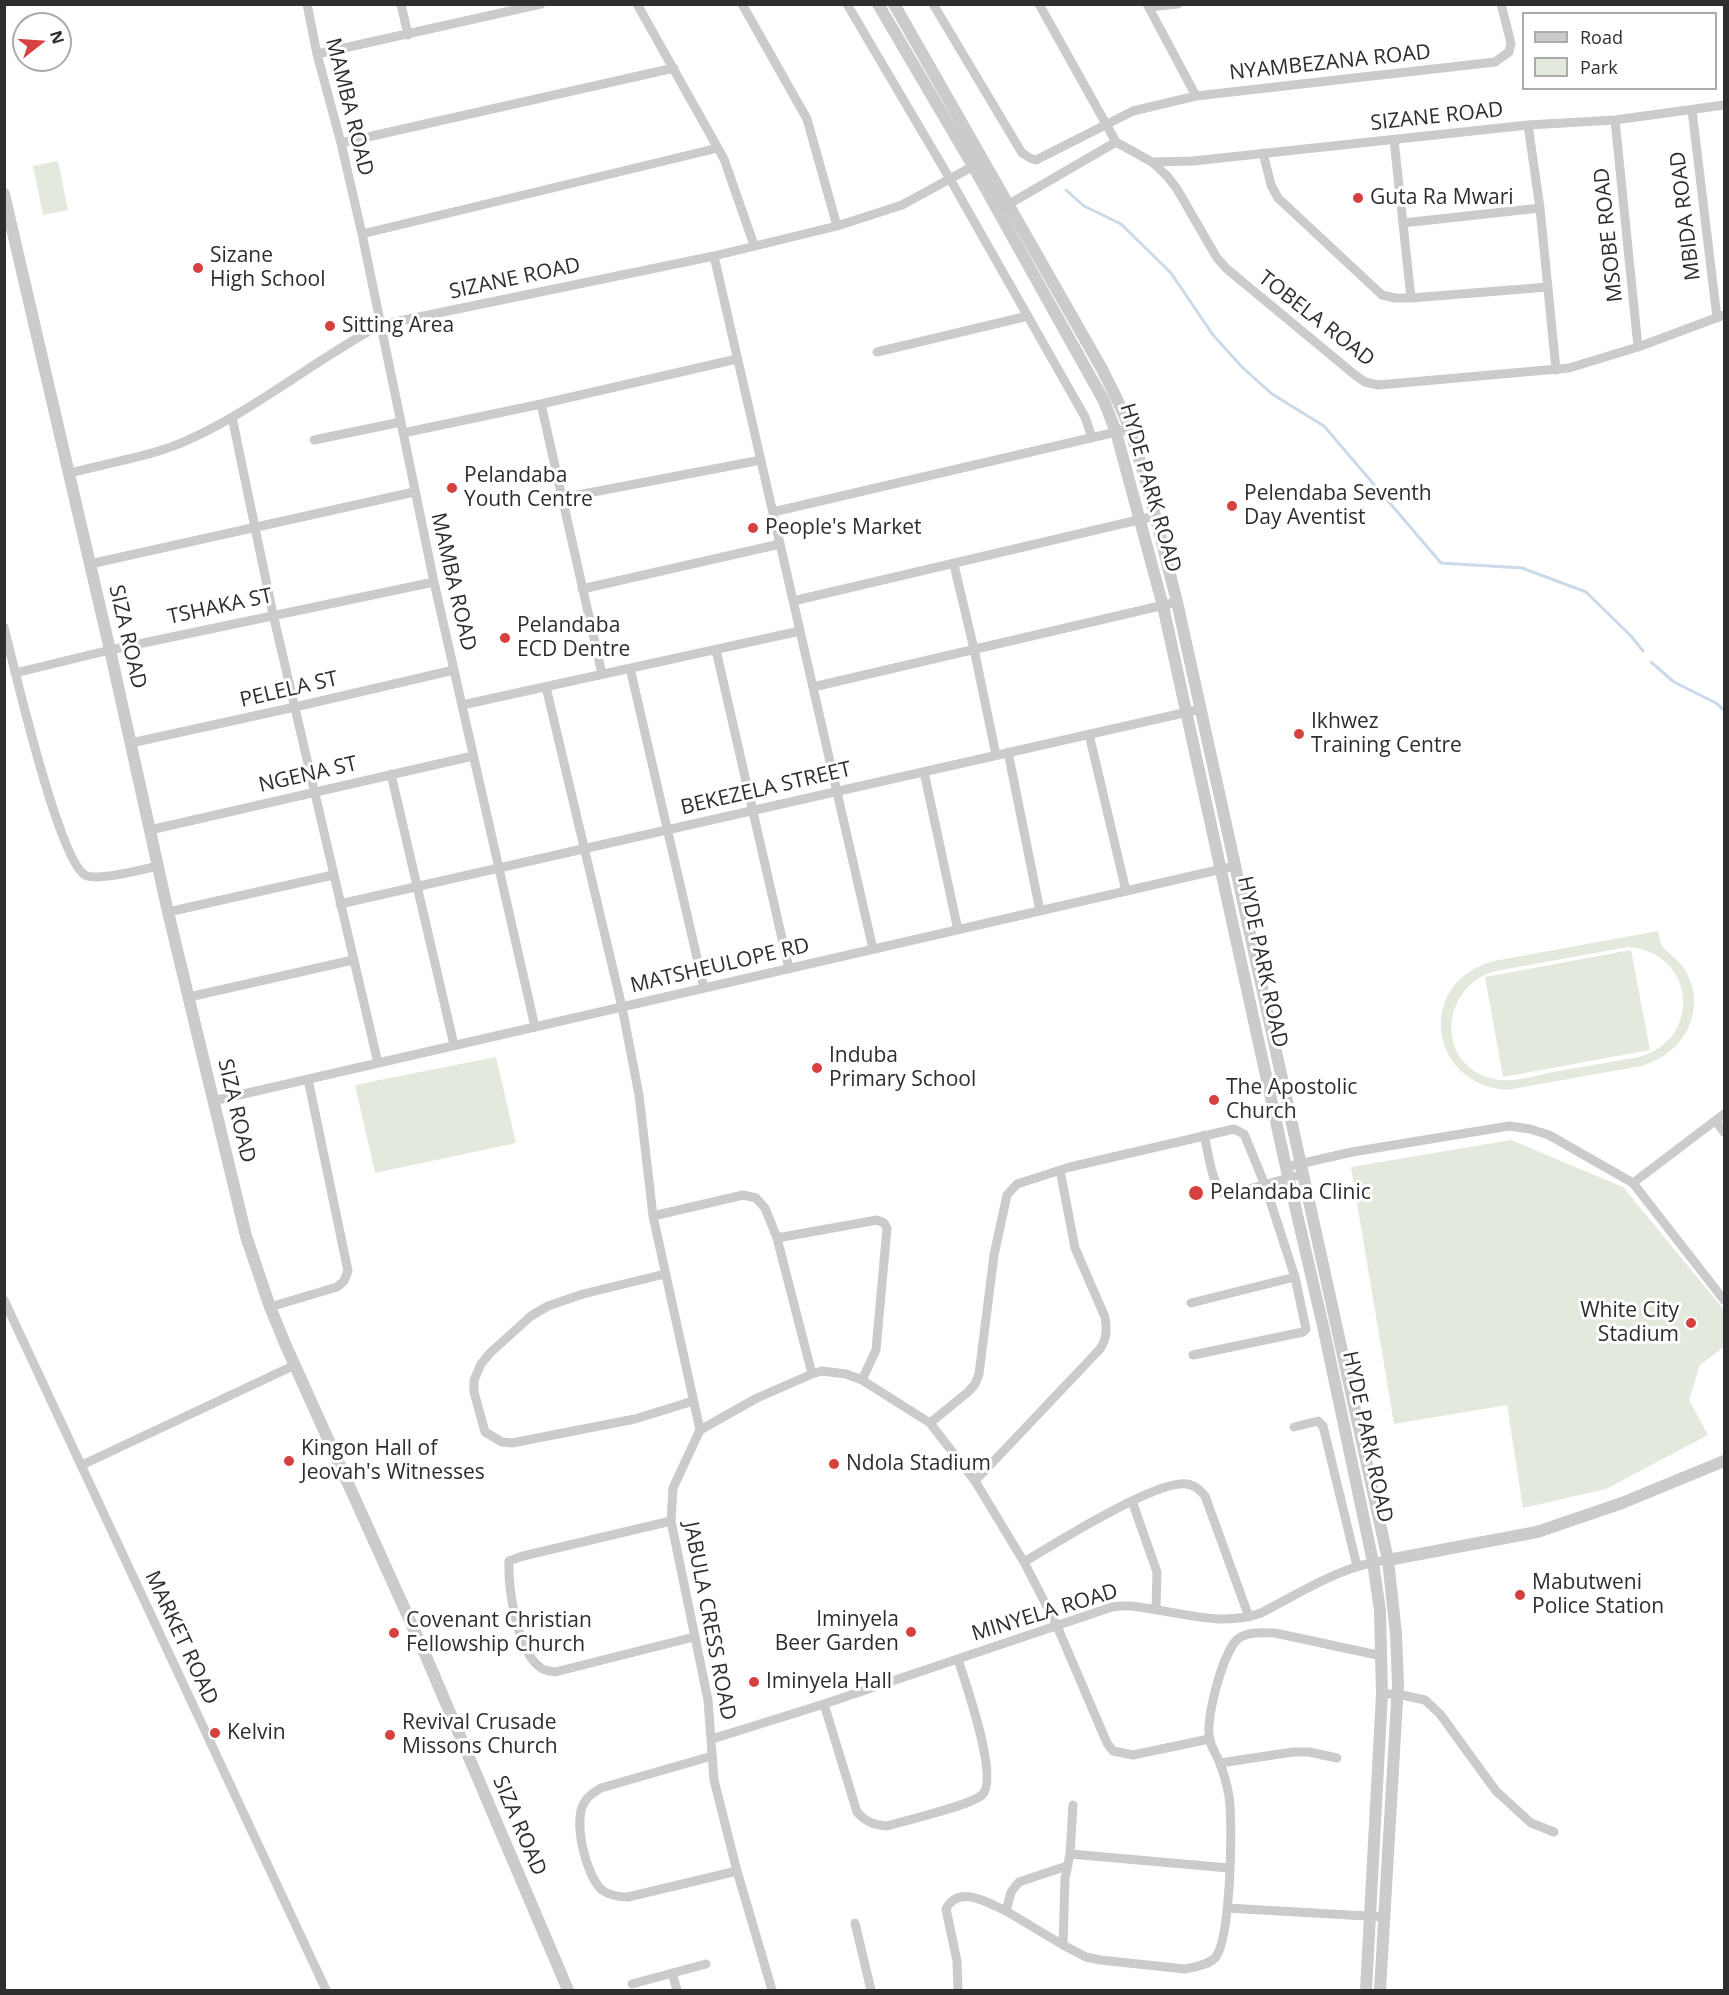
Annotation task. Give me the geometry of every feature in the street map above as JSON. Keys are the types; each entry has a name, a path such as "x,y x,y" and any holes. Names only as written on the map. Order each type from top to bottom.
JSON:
{"street":[{"name":"MAMBA ROAD","path":"306,4 362,234 414,492 535,1027"},
{"path":"401,4 408,35"},
{"path":"495,4 498,15"},
{"path":"317,54 541,4"},
{"path":"637,4 724,159 754,245"},
{"path":"742,4 807,119 837,226"},
{"path":"847,4 1028,316 1084,417 1092,438"},
{"name":"HYDE PARK ROAD","path":"878,4 979,163 1009,204 1102,369 1129,429 1155,516 1177,603 1389,1560 1396,1634 1397,1694 1380,1990"},
{"name":"HYDE PARK ROAD","path":"894,4 979,163 997,211 1090,374 1116,432 1163,606 1373,1562 1380,1611 1382,1694 1366,1990"},
{"name":"NYAMBEZANA ROAD","path":"933,4 1022,153 1032,159 1041,159 1133,111 1196,96 1495,62 1509,52 1511,43 1501,4"},
{"path":"997,211 1116,142 1039,4"},
{"path":"1178,4 1148,6 1196,96"},
{"path":"341,142 674,68"},
{"name":"SIZANE ROAD","path":"1152,162 1193,161 1528,125 1615,120 1725,105"},
{"name":"MBIDA ROAD","path":"1692,110 1721,317"},
{"name":"MSOBE ROAD","path":"1615,120 1638,347"},
{"path":"1528,125 1540,208 1556,370"},
{"path":"1394,140 1411,298"},
{"name":"TOBELA ROAD","path":"1116,142 1152,162 1177,189 1217,258 1227,269 1365,382 1378,385 1569,368 1638,347 1721,317"},
{"path":"362,234 718,148"},
{"path":"1263,153 1271,185 1278,198 1382,295 1411,298 1548,287"},
{"name":"SIZANE ROAD","path":"70,473 172,446 201,434 380,325 714,256 837,226 902,205 979,163"},
{"name":"SIZA ROAD","path":"4,194 70,473 168,912 246,1236 270,1307 425,1654 568,1990"},
{"path":"1403,223 1540,208"},
{"path":"714,256 873,949"},
{"path":"878,352 1028,316"},
{"path":"403,433 541,404 737,358"},
{"path":"541,404 602,674"},
{"path":"232,417 273,614 352,960 378,1063"},
{"path":"314,440 401,422"},
{"path":"773,512 1129,429"},
{"path":"562,498 761,460"},
{"path":"90,564 414,492"},
{"path":"793,602 1155,516"},
{"path":"582,589 780,544"},
{"path":"954,565 996,755"},
{"name":"TSHAKA ST","path":"15,674 110,650 273,614 434,582"},
{"path":"813,687 1177,603"},
{"path":"4,627 54,814 72,860 85,875 96,877 158,866"},
{"path":"462,705 800,631"},
{"path":"716,650 789,969"},
{"path":"630,668 704,988"},
{"name":"PELELA ST","path":"131,743 454,670"},
{"path":"546,687 622,1007 639,1095 653,1216 699,1430 757,1398 812,1374 834,1372 862,1380 930,1423 975,1481 1024,1562 1057,1626 1107,1743 1113,1751 1132,1755 1209,1739"},
{"name":"BEKEZELA STREET","path":"340,904 1201,709"},
{"path":"1089,734 1126,891"},
{"path":"1008,752 1040,911"},
{"name":"NGENA ST","path":"150,830 473,756"},
{"path":"924,772 958,930"},
{"path":"391,774 454,1045"},
{"name":"MATSHEULOPE RD","path":"213,1101 1234,866"},
{"path":"168,912 333,875"},
{"path":"189,997 352,960"},
{"path":"270,1307 337,1287 344,1281 348,1271 308,1079"},
{"path":"1633,1183 1725,1114"},
{"path":"1716,1121 1725,1132"},
{"path":"1204,1135 1216,1187 1222,1194 1227,1195 1265,1185 1287,1173 1353,1152 1509,1126 1550,1135 1633,1183 1725,1300"},
{"path":"930,1423 975,1384 979,1374 994,1255 1007,1195 1017,1184 1060,1170 1234,1129 1244,1134 1265,1185 1295,1277 1307,1324 1303,1332 1192,1354"},
{"path":"975,1481 1100,1349 1106,1339 1105,1317 1074,1248 1060,1170"},
{"path":"653,1216 743,1195 756,1198 765,1208 777,1238 812,1374"},
{"path":"777,1238 877,1220 884,1223 887,1228 876,1350 862,1380"},
{"path":"665,1274 583,1294 541,1310 490,1353 481,1364 474,1380 474,1392 485,1432 502,1442 512,1443 635,1419 693,1401"},
{"path":"1191,1303 1295,1277"},
{"name":"MARKET ROAD","path":"4,1300 327,1990"},
{"path":"82,1464 295,1365"},
{"path":"1294,1426 1318,1421 1323,1426 1357,1566"},
{"name":"JABULA CRESS ROAD","path":"699,1430 673,1488 671,1521 708,1700 714,1780 737,1871 772,1990"},
{"path":"1389,1560 1537,1532 1622,1503 1725,1461"},
{"path":"1024,1562 1132,1501 1176,1484 1186,1484 1199,1489 1205,1496 1249,1617"},
{"path":"1132,1501 1157,1572 1156,1610"},
{"path":"671,1521 523,1556 509,1562 508,1576 512,1599 522,1641 529,1653 542,1668 548,1671 555,1672 694,1637"},
{"name":"MINYELA ROAD","path":"712,1739 824,1704 1112,1607 1125,1605 1210,1618 1249,1617 1337,1573 1373,1562 1389,1560"},
{"path":"958,1990 957,1961 946,1909 959,1897 970,1896 1006,1911 1086,1957 1185,1969 1198,1967 1214,1958 1223,1941 1227,1908 1230,1810 1229,1795 1220,1763 1209,1739 1208,1720 1231,1645 1241,1636 1275,1633 1382,1656"},
{"path":"824,1704 857,1812 868,1822 876,1826 887,1826 967,1803 987,1791 988,1775 981,1732 958,1659"},
{"path":"1382,1694 1397,1694 1425,1700 1440,1714 1496,1791 1532,1823 1554,1832"},
{"path":"1220,1763 1293,1752 1309,1752 1337,1758"},
{"path":"712,1756 602,1788 590,1795 583,1804 580,1815 581,1842 594,1880 601,1889 618,1898 737,1871"},
{"path":"1063,1945 1065,1879 1070,1854 1073,1805"},
{"path":"1070,1854 1229,1868"},
{"path":"1006,1911 1011,1892 1018,1882 1068,1866"},
{"path":"1227,1908 1384,1917"},
{"path":"855,1923 871,1990"},
{"path":"632,1984 706,1964"},
{"path":"672,1973 677,1990"}],"green space":[{"path":"58,161 68,210 43,215 33,166"},
{"path":"1658,931 1661,944 1684,968 1691,983 1694,999 1693,1014 1681,1041 1657,1060 1641,1066 1507,1090 1480,1084 1460,1070 1447,1052 1441,1031 1443,1009 1452,989 1469,972 1494,961","holes":["1628,947 1650,952 1667,964 1678,979 1683,997 1682,1016 1674,1033 1660,1047 1639,1057 1509,1080 1494,1079 1475,1071 1461,1059 1454,1043 1452,1026 1455,1008 1463,992 1477,979 1496,971"]},
{"path":"1631,950 1650,1050 1503,1077 1485,977"},
{"path":"496,1057 516,1143 375,1173 355,1085"},
{"name":"White City Stadium","path":"1511,1140 1623,1187 1724,1310 1724,1347 1700,1365 1689,1400 1708,1435 1606,1489 1523,1508 1507,1405 1394,1424 1351,1167"}],"waterway":[{"path":"1066,190 1084,206 1121,224 1171,273 1213,335 1242,367 1272,394 1324,426 1441,563 1522,568 1586,592 1643,651"},
{"path":"1651,662 1674,682 1716,703 1724,710"}],"place":[{"name":"Guta Ra Mwari","path":"1358,198"},
{"name":"Sizane High School","path":"198,268"},
{"name":"Sitting Area","path":"330,326"},
{"name":"Pelandaba Youth Centre","path":"452,488"},
{"name":"Pelendaba Seventh Day Aventist","path":"1232,506"},
{"name":"People's Market","path":"753,528"},
{"name":"Pelandaba ECD Dentre","path":"505,638"},
{"name":"Ikhwez Training Centre","path":"1299,734"},
{"name":"Induba Primary School","path":"817,1068"},
{"name":"The Apostolic Church","path":"1214,1100"},
{"name":"Pelandaba Clinic","path":"1196,1193"},
{"name":"White City Stadium","path":"1691,1323"},
{"name":"Kingon Hall of Jeovah's Witnesses","path":"289,1461"},
{"name":"Ndola Stadium","path":"834,1464"},
{"name":"Mabutweni Police Station","path":"1520,1595"},
{"name":"Iminyela Beer Garden","path":"911,1632"},
{"name":"Covenant Christian Fellowship Church","path":"394,1633"},
{"name":"Iminyela Hall","path":"754,1682"},
{"name":"Kelvin","path":"215,1733"},
{"name":"Revival Crusade Missons Church","path":"390,1735"}]}
